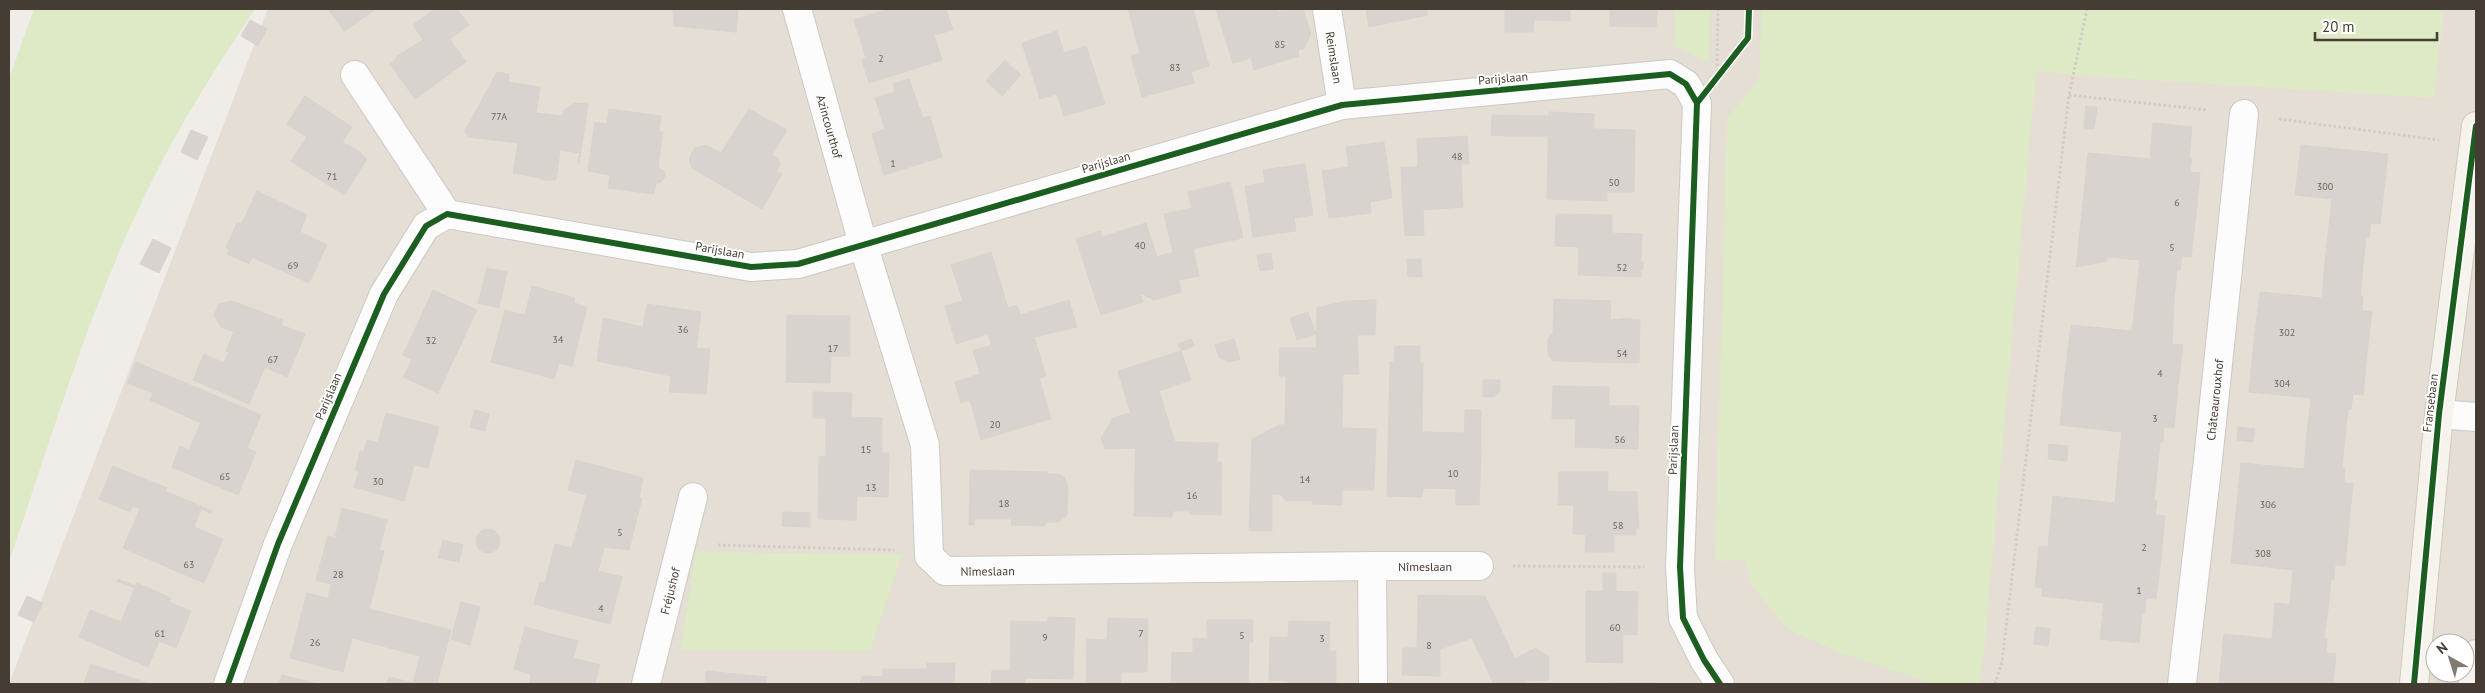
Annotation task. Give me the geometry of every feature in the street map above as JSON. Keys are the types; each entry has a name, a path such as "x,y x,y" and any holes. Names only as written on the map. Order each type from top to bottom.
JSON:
{"street":[{"name":"Azincourthof","path":"796,9 863,244"},
{"name":"Reimslaan","path":"1327,9 1342,104"},
{"name":"Parijslaan","path":"228,684 278,544 384,294 426,226 447,214 750,267 798,264 1342,104 1670,74 1686,84 1696,103 1680,567 1683,618 1704,660 1720,684"},
{"path":"355,75 447,214"},
{"name":"Châteaurouxhof","path":"2182,684 2208,460 2244,114"},
{"name":"Fransebaan","path":"2414,684 2439,414 2476,126"},
{"path":"863,244 925,444 929,556"},
{"path":"2439,414 2476,417"},
{"name":"Fréjushof","path":"646,684 692,497"},
{"name":"Nîmeslaan","path":"929,556 945,572 1479,566"},
{"path":"1372,566 1372,684"},
{"path":"2473,684 2476,654"}],"path":[{"path":"1716,78 1718,9"},
{"path":"1995,684 2003,652 2069,95 2087,9"},
{"path":"1696,103 1727,65"},
{"path":"681,544 902,550 929,556"},
{"path":"1479,566 1680,567"}],"shaded area":[{"path":"270,9 2476,9 2476,684 9,684 267,11"}],"green space":[{"path":"34,9 255,9 177,134 154,177 111,270 92,318 9,562 9,78"},
{"path":"1674,9 1710,9 1709,63 1675,46"},
{"path":"1762,9 2444,9 2434,98 2086,76 2036,71 1984,652 1979,684 1934,684 1838,652 1792,631 1782,623 1752,585 1744,560 1715,561 1727,119 1759,79"},
{"path":"696,552 902,554 870,651 680,650"}],"building":[{"path":"328,9 376,9 344,31"},
{"path":"435,9 457,9 469,25 450,39 466,62 415,99 390,64 396,57 423,40 413,25"},
{"path":"673,9 738,9 736,32 674,26"},
{"path":"889,9 946,9 953,30 934,35 942,60 869,83 862,60 866,58 854,20"},
{"path":"1128,9 1193,9 1209,66 1191,72 1194,83 1142,97 1131,56 1140,53"},
{"path":"1277,9 1278,12 1287,9 1303,9 1311,34 1304,48 1298,50 1299,56 1254,70 1251,58 1233,63 1216,10"},
{"path":"1366,9 1426,9 1428,15 1369,27"},
{"path":"1570,9 1570,21 1534,20 1533,32 1505,32 1505,10"},
{"path":"1610,9 1657,9 1656,27 1610,26"},
{"path":"250,20 267,29 258,46 241,36"},
{"path":"1057,31 1064,53 1086,46 1105,104 1064,116 1057,94 1040,99 1022,43"},
{"path":"1005,60 1021,75 1002,96 986,81"},
{"path":"497,72 509,74 508,82 540,87 536,113 563,116 564,110 575,103 588,104 579,164 577,162 580,153 560,150 556,180 541,180 541,178 513,173 518,143 468,137 465,131"},
{"path":"909,79 923,118 930,116 942,157 884,175 872,134 885,129 875,98 895,92 893,84"},
{"path":"305,96 352,127 342,142 361,152 367,159 344,195 291,161 307,137 287,124"},
{"path":"2086,106 2097,107 2094,129 2084,128"},
{"path":"609,109 661,116 659,131 663,132 658,167 664,171 665,177 660,183 656,183 654,194 608,188 610,175 588,171 595,122 607,124"},
{"path":"749,109 787,130 772,155 778,158 780,165 776,171 782,174 762,209 692,168 689,158 695,148 706,145 721,153"},
{"path":"1549,112 1594,114 1594,129 1635,130 1634,192 1607,192 1607,201 1547,199"},
{"path":"1492,115 1507,115 1506,136 1491,135"},
{"path":"1507,115 1549,116 1548,136 1506,136"},
{"path":"2153,123 2192,127 2189,158 2192,158 2190,172 2200,173 2196,215 2083,204 2088,153 2150,159"},
{"path":"191,130 208,137 197,160 181,152"},
{"path":"1467,136 1469,164 1461,164 1463,207 1423,210 1424,235 1405,236 1402,196 1419,195 1417,139"},
{"path":"1384,142 1392,198 1370,202 1371,213 1329,218 1322,171 1349,167 1346,147"},
{"path":"2301,145 2388,154 2380,224 2371,223 2369,237 2366,237 2363,266 2325,262 2332,199 2295,195"},
{"path":"1305,164 1313,215 1294,218 1296,231 1253,237 1245,186 1265,183 1263,170"},
{"path":"1401,167 1418,167 1419,195 1402,196"},
{"path":"1230,182 1243,238 1173,253 1164,214 1192,208 1188,192"},
{"path":"257,191 307,215 300,232 327,245 309,283 252,257 249,264 227,254 229,249 226,248 237,223 241,224 243,221"},
{"path":"2083,204 2196,215 2191,257 2182,256 2180,270 2177,270 2174,300 2136,296 2140,260 2107,257 2107,261 2076,267"},
{"path":"1556,214 1612,215 1612,233 1642,234 1641,262 1643,262 1643,270 1641,270 1641,277 1578,275 1579,247 1555,246"},
{"path":"1146,223 1157,257 1173,252 1181,292 1154,300 1140,293 1135,278 1093,291 1076,239 1100,231 1102,237"},
{"path":"153,239 171,248 159,273 140,264"},
{"path":"1193,248 1199,276 1179,280 1173,253"},
{"path":"991,252 1008,308 1017,305 1020,315 1069,300 1077,327 992,347 988,334 956,344 945,306 963,301 951,265"},
{"path":"1271,253 1273,269 1260,271 1257,255"},
{"path":"1407,259 1421,259 1422,277 1408,277"},
{"path":"2325,262 2363,266 2360,296 2363,296 2362,311 2372,312 2367,353 2254,341 2260,292 2322,298"},
{"path":"487,268 507,272 499,308 478,303"},
{"path":"1135,278 1143,302 1101,315 1093,291"},
{"path":"532,286 575,298 574,303 587,307 572,366 559,363 554,379 491,362 505,310 525,315"},
{"path":"433,290 477,310 438,393 403,377 412,359 403,355"},
{"path":"2136,296 2174,300 2172,344 2183,345 2178,386 2065,375 2071,325 2132,331"},
{"path":"1554,299 1611,301 1610,320 1631,318 1632,320 1640,320 1639,363 1553,361 1548,355 1548,338 1553,333"},
{"path":"1376,300 1375,335 1357,335 1359,374 1343,374 1342,428 1376,429 1374,490 1342,490 1342,505 1313,504 1317,308 1345,301"},
{"path":"232,301 283,320 281,325 305,334 287,377 265,367 249,404 193,380 204,354 224,363 229,352 226,351 234,332 221,327 214,315 219,304"},
{"path":"647,304 701,312 696,348 710,349 706,394 669,392 671,376 597,361 603,318 643,327"},
{"path":"1308,312 1316,334 1297,340 1290,318"},
{"path":"787,315 850,316 850,356 831,356 830,383 786,382"},
{"path":"1034,336 1046,376 1011,387 1023,427 981,440 970,400 961,403 955,382 980,374 973,350"},
{"path":"1191,339 1194,346 1181,351 1178,344"},
{"path":"1234,339 1240,359 1229,362 1219,357 1215,345"},
{"path":"2254,341 2367,353 2363,395 2353,394 2351,409 2348,409 2345,437 2307,433 2311,398 2249,392"},
{"path":"1395,346 1420,346 1420,363 1423,363 1422,432 1464,433 1463,489 1423,488 1422,497 1387,496 1390,362 1394,362"},
{"path":"1280,348 1317,348 1314,501 1286,501 1280,494 1272,494 1272,531 1249,531 1252,439 1279,425 1285,425 1286,376 1279,376"},
{"path":"1181,351 1191,380 1159,391 1181,462 1222,462 1221,515 1190,514 1190,511 1173,511 1172,517 1134,516 1136,432 1118,371"},
{"path":"136,362 261,415 247,448 256,452 238,495 172,467 180,446 189,450 201,423 150,400 153,393 127,383"},
{"path":"2065,375 2178,386 2174,428 2164,427 2163,442 2160,442 2157,471 2118,467 2122,432 2060,425"},
{"path":"1039,378 1051,419 1023,427 1011,387"},
{"path":"1483,380 1500,380 1500,391 1494,397 1483,397"},
{"path":"1553,386 1609,387 1609,406 1639,406 1638,449 1575,447 1576,419 1552,419"},
{"path":"813,392 852,393 851,417 882,418 882,453 889,453 889,457 826,456 826,418 813,418"},
{"path":"475,410 489,414 485,431 470,427"},
{"path":"1465,410 1481,410 1481,453 1464,452"},
{"path":"386,413 439,427 428,468 414,465 404,501 354,487 359,471 355,470 360,451 364,452 367,440 378,443"},
{"path":"1129,413 1136,432 1136,448 1105,449 1101,438 1113,418"},
{"path":"2238,427 2255,429 2253,442 2237,440"},
{"path":"2307,433 2345,437 2342,467 2345,468 2344,483 2353,483 2349,524 2236,513 2241,463 2304,469"},
{"path":"1175,442 1218,443 1217,462 1181,462"},
{"path":"2049,444 2068,446 2067,461 2048,459"},
{"path":"1464,452 1481,453 1479,505 1456,505 1456,489 1463,489"},
{"path":"819,457 889,457 888,497 857,496 856,520 818,519"},
{"path":"576,460 643,478 639,498 642,498 629,550 604,547 602,556 572,548 587,495 568,490"},
{"path":"113,466 167,488 165,491 212,511 211,513 201,509 194,527 223,539 204,583 123,548 140,509 133,506 130,512 99,499"},
{"path":"2118,467 2157,471 2154,501 2157,501 2155,515 2165,516 2161,558 2048,546 2053,496 2115,503"},
{"path":"970,470 1059,474 1064,477 1068,486 1067,515 1058,522 1046,522 1045,526 1011,525 1012,519 974,519 974,525 969,525"},
{"path":"1559,472 1608,472 1607,491 1637,492 1639,528 1636,528 1636,535 1573,534 1574,505 1558,505"},
{"path":"342,508 387,520 379,550 384,551 369,610 328,599 331,584 316,580 328,536 335,538"},
{"path":"783,512 810,513 810,527 782,526"},
{"path":"2236,513 2349,524 2345,566 2335,565 2334,580 2331,580 2328,609 2290,605 2293,570 2231,563"},
{"path":"488,529 496,533 500,541 496,549 488,553 480,549 476,541 480,533"},
{"path":"1586,534 1614,534 1614,552 1585,552"},
{"path":"443,540 463,545 459,562 438,558"},
{"path":"555,544 602,556 598,571 622,577 610,624 534,604 540,582 545,583"},
{"path":"2039,546 2048,547 2043,588 2035,587"},
{"path":"2048,546 2161,558 2156,599 2146,598 2145,613 2142,613 2139,643 2100,639 2104,603 2042,596"},
{"path":"1603,573 1616,573 1616,592 1603,591"},
{"path":"118,579 135,586 137,583 171,598 169,602 191,611 176,648 159,641 148,667 79,637 90,610 121,622 135,588 117,581"},
{"path":"1586,591 1638,592 1637,635 1623,634 1623,663 1586,662"},
{"path":"307,593 451,630 437,684 387,684 389,677 413,683 420,656 352,638 343,672 290,658"},
{"path":"1418,595 1485,596 1527,684 1494,684 1472,638 1440,649 1440,676 1402,675 1403,648 1417,648"},
{"path":"27,596 43,603 34,622 18,615"},
{"path":"461,602 480,607 470,645 451,639"},
{"path":"2275,603 2328,609 2324,639 2327,639 2326,653 2336,654 2333,684 2219,684 2224,634 2272,639"},
{"path":"1049,617 1075,618 1073,679 1025,678 1025,684 991,684 992,670 1010,671 1011,621 1046,622"},
{"path":"1108,618 1148,619 1147,672 1121,672 1121,684 1086,684 1087,639 1107,640"},
{"path":"1207,620 1253,620 1253,642 1249,642 1248,684 1171,684 1172,652 1193,653 1193,638 1207,639"},
{"path":"1289,621 1330,622 1329,651 1336,651 1336,684 1288,684 1288,681 1269,680 1270,637 1288,637"},
{"path":"525,627 578,641 573,658 600,665 595,684 529,684 531,674 514,669"},
{"path":"2036,627 2050,629 2048,646 2034,644"},
{"path":"1536,648 1549,657 1549,680 1525,681 1515,659"},
{"path":"927,663 955,663 954,684 860,684 862,676 883,677 883,669 927,669"},
{"path":"91,664 147,683 147,684 84,684"},
{"path":"706,671 767,677 766,684 705,684"},
{"path":"282,675 318,684 279,684"},
{"path":"1657,683 1657,684 1609,684"}],"cycle path":[{"path":"1697,103 1748,38 1749,9"},
{"path":"228,684 278,544 384,294 426,226 447,214 751,267 798,264 1342,105 1670,74 1686,84 1697,103 1680,567 1683,618 1704,660 1720,684"},
{"path":"2414,684 2439,414 2476,126"}]}
